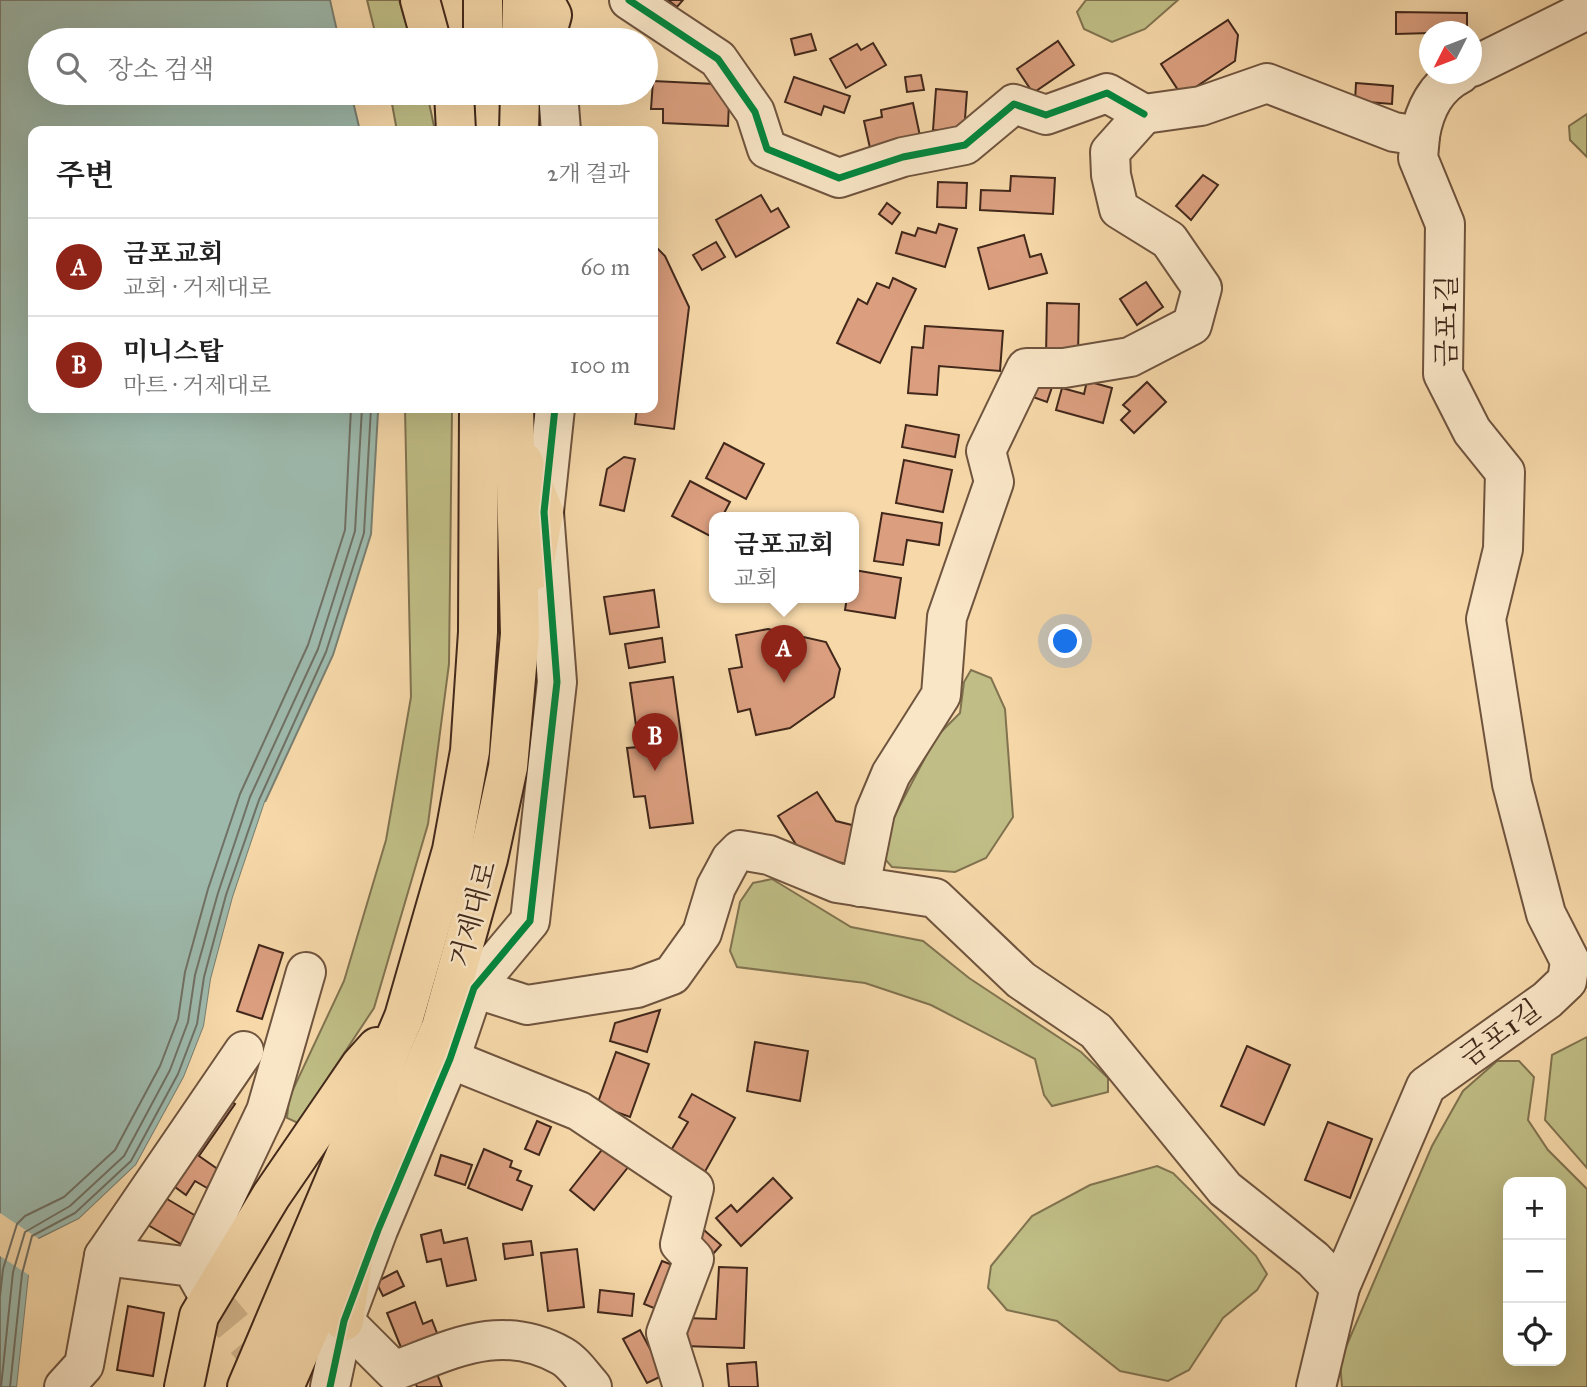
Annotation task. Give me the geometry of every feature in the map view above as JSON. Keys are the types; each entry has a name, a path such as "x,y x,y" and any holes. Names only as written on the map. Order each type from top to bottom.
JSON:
{"highway":[{"path":"420,0 428,28"},
{"path":"483,0 483,28"},
{"path":"534,28 547,16"},
{"path":"455,105 456,126"},
{"path":"482,105 482,126"},
{"name":"거제대로","path":"247,1387 404,1017 452,850 471,751 478,632 479,413"},
{"path":"514,424 544,512 520,634"},
{"name":"거제대로","path":"284,1387 360,1212 445,1043 508,767 520,634 514,424"},
{"path":"445,1043 474,988 488,859"},
{"path":"184,1387 199,1316 201,1282 271,1196 360,1066 404,1017"},
{"path":"344,1321 360,1212"}],"street":[{"path":"629,0 718,59 755,112 766,149 839,178 903,157 965,145 1014,104 1046,115 1107,93 1144,114 1201,106 1267,83 1394,132 1420,136 1424,113 1445,84"},
{"path":"1482,62 1587,10"},
{"path":"559,105 561,126"},
{"path":"860,887 875,812 891,774 941,695 947,617 994,482 985,452 1026,369 1064,368 1130,357 1192,325 1202,288 1169,240 1119,209 1111,175 1110,152 1144,114"},
{"name":"금포1길","path":"1316,1387 1340,1287 1426,1086 1547,1000 1567,981 1570,961 1546,914 1512,784 1486,619 1503,549 1505,471 1472,431 1443,374 1445,224 1418,158 1420,136"},
{"path":"554,413 544,512 557,682 530,921 474,988 527,1005 637,988 672,975 702,933 716,887 731,859 740,850 769,855 837,883 935,898 1021,980 1096,1031 1225,1189 1313,1259 1340,1287"},
{"path":"104,1256 201,1282 266,1111 306,972"},
{"path":"330,1387 344,1321 445,1043 579,1111 694,1188 680,1244 694,1259 666,1333 683,1387"},
{"path":"64,1387 84,1365 104,1256 244,1051"},
{"path":"344,1321 396,1379 478,1340 518,1339 564,1357 592,1387"}],"shaded area":[{"path":"367,0 399,0 407,28 374,28"},
{"path":"1086,0 1178,0 1145,29 1112,42 1084,29 1077,12"},
{"path":"392,105 430,105 434,126 396,126"},
{"path":"1587,114 1587,157 1570,140 1569,126"},
{"path":"405,413 452,413 449,664 428,824 374,1008 298,1123 287,1118 289,1098 344,981 386,840 411,697"},
{"path":"971,670 991,678 1005,709 1013,817 986,858 955,872 892,867 884,858 887,830 936,737 960,713 964,682"},
{"path":"772,879 851,927 923,941 969,978 1081,1052 1108,1078 1108,1092 1052,1106 1044,1095 1035,1059 931,1005 865,983 737,967 730,951 740,902 753,883"},
{"path":"1587,1037 1587,1168 1545,1120 1552,1055"},
{"path":"1497,1061 1519,1061 1534,1077 1528,1120 1548,1150 1587,1189 1587,1387 1342,1387 1340,1361 1432,1146 1463,1091"},
{"path":"1157,1166 1173,1173 1256,1256 1267,1274 1257,1290 1223,1318 1189,1370 1168,1381 1120,1371 1057,1321 1007,1310 988,1288 991,1266 1032,1216 1090,1185"}],"water":[{"path":"0,0 330,0 336,28 28,28 28,105 354,105 359,126 28,126 28,413 378,413 371,534 333,655 265,802 233,897 211,979 204,1026 184,1077 136,1165 79,1219 38,1239 29,1275 17,1387 0,1387"}],"pier":[{"path":"265,802 268,803 214,980 207,1027 187,1078 139,1168 81,1221 41,1242 32,1275 20,1387 17,1387 29,1275 0,1256 0,1213 39,1239 79,1219 136,1165 184,1077 204,1026 211,979 233,897"}],"building":[{"path":"668,0 683,0 677,7"},
{"path":"1396,12 1467,13 1467,21 1419,21 1419,33 1396,34"},
{"path":"1228,20 1238,35 1235,61 1182,96 1161,64"},
{"path":"811,34 816,50 795,55 791,39"},
{"path":"1058,41 1074,65 1033,93 1017,69"},
{"path":"873,43 886,65 846,88 830,59 857,44 861,50"},
{"path":"921,75 924,90 907,92 905,77"},
{"path":"794,77 850,96 844,113 824,106 821,115 785,102"},
{"path":"658,81 715,84 729,102 728,126 663,123 663,109 651,109 651,105 658,105"},
{"path":"1356,83 1393,86 1392,104 1355,101"},
{"path":"936,89 967,92 964,132 933,130"},
{"path":"913,103 920,136 870,148 864,121 882,117 881,110"},
{"path":"1203,175 1218,185 1191,220 1176,206"},
{"path":"1011,176 1055,178 1053,214 980,210 981,190 1010,191"},
{"path":"938,182 967,183 966,208 937,207"},
{"path":"761,195 771,212 778,208 789,227 736,257 716,220"},
{"path":"887,203 900,213 892,224 879,214"},
{"path":"939,224 957,229 945,267 896,253 902,232 915,236 918,228 936,233"},
{"path":"1024,235 1030,257 1041,254 1047,273 989,289 978,248"},
{"path":"716,242 725,257 702,270 693,255"},
{"path":"658,249 665,256 689,307 674,429 635,424 636,413 658,413"},
{"path":"893,278 916,289 880,363 837,343 858,299 867,304 877,283 889,288"},
{"path":"1146,282 1163,307 1137,325 1120,299"},
{"path":"1047,303 1079,304 1078,357 1046,356"},
{"path":"925,326 1003,331 1000,371 939,366 937,395 908,393 912,347 923,348"},
{"path":"1036,381 1052,387 1047,402 1030,396"},
{"path":"1087,381 1112,388 1103,423 1056,410 1062,388 1084,394"},
{"path":"1147,382 1166,402 1134,433 1121,420 1130,411 1123,405"},
{"path":"906,425 959,435 955,457 902,447"},
{"path":"724,443 764,464 746,499 706,478"},
{"path":"624,457 635,459 624,511 600,505 607,469"},
{"path":"904,460 952,470 943,512 896,503"},
{"path":"690,481 730,502 725,512 709,512 709,535 672,516"},
{"path":"882,513 942,523 939,545 907,540 903,565 874,561"},
{"path":"859,571 901,578 895,618 845,610 846,603 859,603"},
{"path":"654,590 659,627 610,634 604,597"},
{"path":"768,629 826,642 840,669 834,697 790,728 756,735 750,709 738,712 729,669 742,667 736,635"},
{"path":"662,638 665,662 629,668 625,644"},
{"path":"673,677 693,823 650,828 645,796 634,797 627,748 639,747 630,683"},
{"path":"817,792 836,821 860,827 851,865 802,854 778,816"},
{"path":"259,945 283,953 262,1019 237,1011"},
{"path":"660,1010 647,1052 610,1041 615,1023"},
{"path":"755,1042 808,1051 800,1101 747,1091"},
{"path":"1247,1046 1290,1065 1264,1125 1221,1106"},
{"path":"616,1052 649,1064 630,1117 597,1105"},
{"path":"692,1094 735,1118 702,1177 667,1157 688,1122 679,1117"},
{"path":"222,1095 235,1104 199,1156 219,1170 207,1188 195,1181 186,1195 164,1179"},
{"path":"537,1121 551,1127 539,1155 525,1149"},
{"path":"1328,1122 1372,1139 1350,1198 1305,1180"},
{"path":"605,1146 629,1166 594,1210 570,1190"},
{"path":"484,1149 512,1161 510,1167 521,1171 517,1180 532,1186 522,1210 468,1188"},
{"path":"441,1155 472,1165 465,1185 435,1175"},
{"path":"773,1178 792,1198 741,1246 716,1218 731,1205 737,1212"},
{"path":"162,1196 196,1216 181,1244 146,1224"},
{"path":"441,1230 444,1243 467,1238 476,1280 447,1286 441,1259 427,1262 421,1235"},
{"path":"704,1230 721,1245 712,1255 695,1240"},
{"path":"531,1241 533,1255 505,1259 503,1244"},
{"path":"577,1249 584,1307 548,1311 541,1253"},
{"path":"662,1261 683,1269 666,1313 644,1304"},
{"path":"719,1267 747,1268 744,1348 684,1346 685,1318 716,1319"},
{"path":"397,1271 404,1286 383,1296 376,1282"},
{"path":"600,1290 634,1294 632,1316 598,1312"},
{"path":"415,1302 423,1324 432,1320 440,1341 404,1355 387,1313"},
{"path":"128,1306 164,1313 153,1376 117,1370"},
{"path":"640,1330 664,1375 647,1383 623,1339"},
{"path":"756,1362 758,1387 729,1387 727,1364"},
{"path":"436,1371 442,1387 417,1387 414,1379"}],"tunnel":[{"path":"209,1297 278,1380"}],"cycle path":[{"path":"629,0 718,59 755,112 767,149 839,178 903,157 965,145 1014,104 1046,115 1107,93 1144,114"},
{"path":"330,1387 344,1321 378,1230 450,1059 474,988 530,921 557,682 544,512 554,413"}],"place":[{"name":"금포교회","path":"784,683"},
{"name":"미니스탑","path":"655,771"}]}
